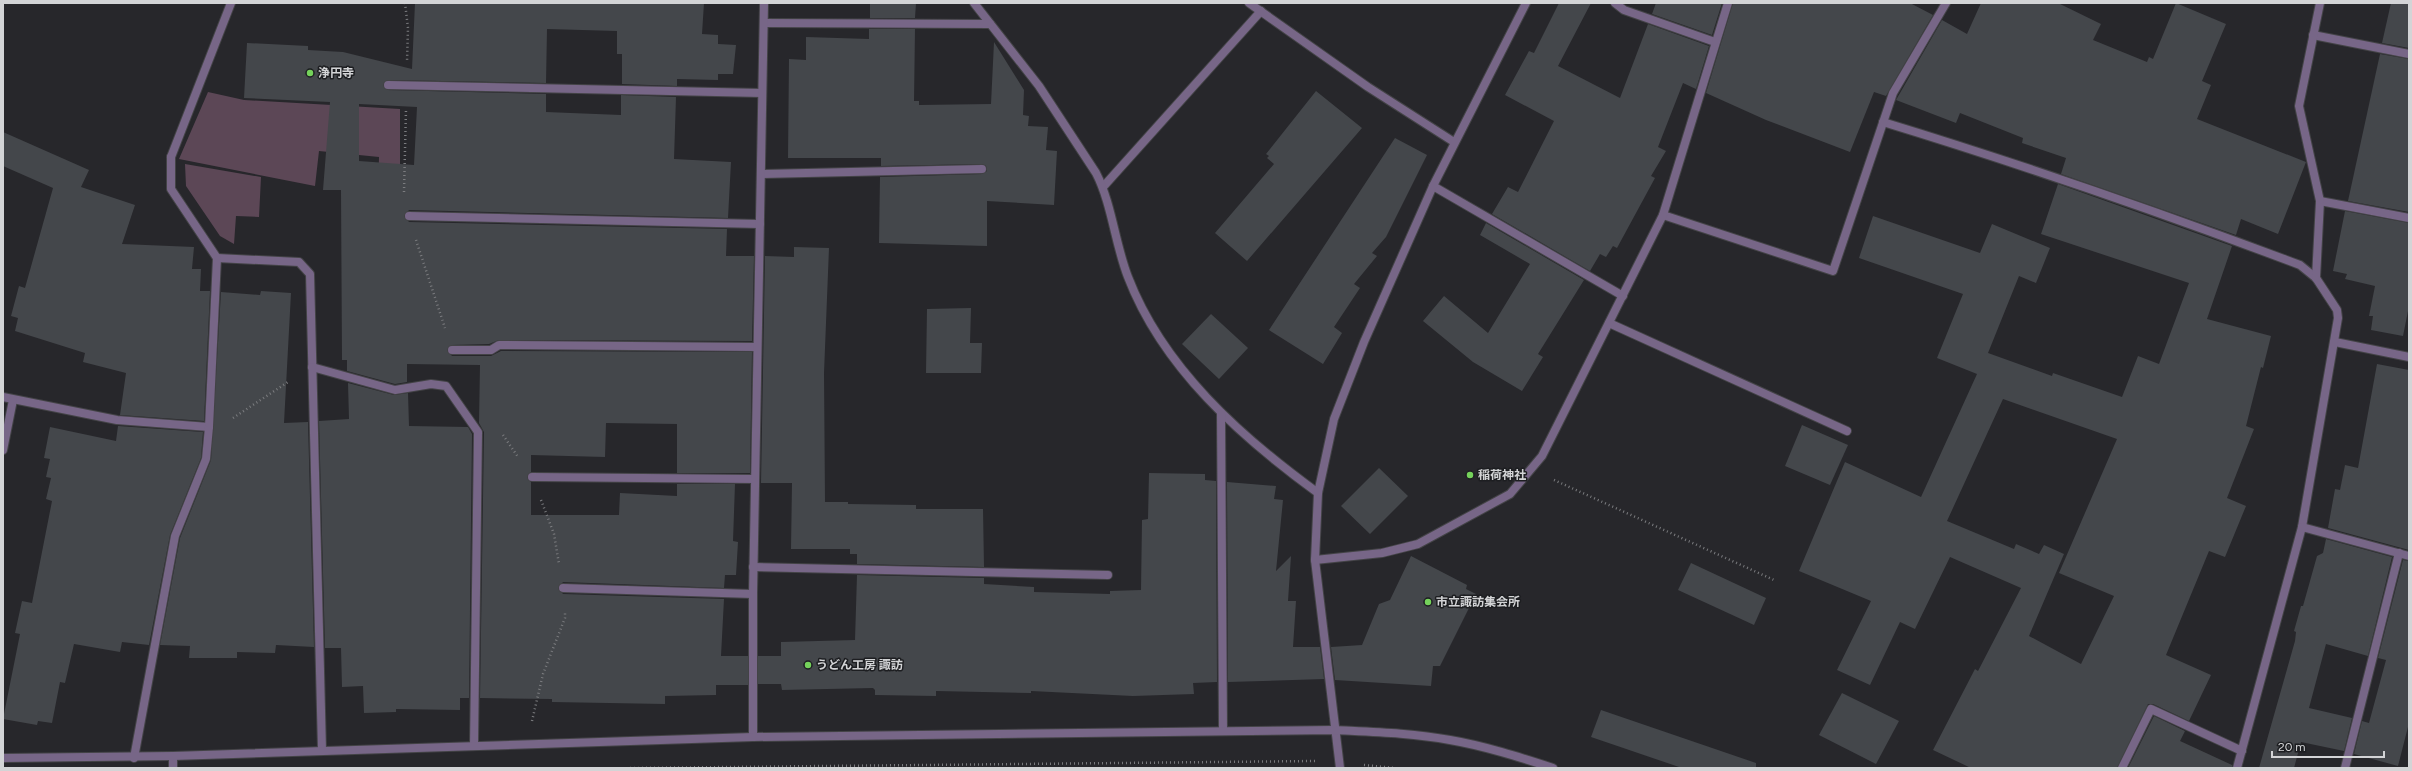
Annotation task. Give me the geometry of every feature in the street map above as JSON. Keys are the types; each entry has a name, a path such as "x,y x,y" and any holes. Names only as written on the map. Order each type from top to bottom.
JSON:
{"street":[{"path":"134,758 175,536 206,459 208,431 217,258 171,189 171,157 231,3"},
{"path":"753,737 753,567 764,3"},
{"path":"974,3 1039,86 1103,187 1115,239 1144,314 1168,349 1221,413 1268,457 1318,493"},
{"path":"1249,3 1368,87 1454,142"},
{"path":"1340,765 1334,730 1315,560 1318,493 1334,420 1364,342 1433,186 1454,142 1526,3"},
{"path":"1615,3 1624,10 1715,42"},
{"path":"1315,560 1382,553 1418,544 1510,494 1542,456 1663,216 1728,3"},
{"path":"1663,216 1833,271 1893,93 1946,3"},
{"path":"2316,278 2320,201 2299,106 2320,3"},
{"path":"1103,187 1260,11"},
{"path":"764,24 990,24"},
{"path":"2313,35 2409,54"},
{"path":"388,85 762,93"},
{"path":"1883,122 2030,167 2181,220 2300,265 2316,278 2337,310 2335,342 2302,527 2237,768"},
{"path":"761,174 982,169"},
{"path":"1433,186 1623,296"},
{"path":"2320,201 2409,218"},
{"path":"409,216 760,224"},
{"path":"217,258 299,262 310,274 322,750"},
{"path":"1609,323 1847,431"},
{"path":"2335,342 2409,357"},
{"path":"452,350 491,350 499,345 757,347"},
{"path":"312,366 395,390 431,384 446,386 478,432 474,746"},
{"path":"3,397 117,420 208,431"},
{"path":"3,450 13,400"},
{"path":"1221,413 1222,731"},
{"path":"532,477 755,479"},
{"path":"2302,527 2409,556"},
{"path":"2345,768 2399,553"},
{"path":"753,567 1108,575"},
{"path":"563,588 753,594"},
{"path":"2122,768 2151,709 2242,751"},
{"path":"3,758 134,758 322,750 753,737 1334,730 1403,733 1449,739 1475,745 1553,768"},
{"path":"173,756 173,768"}],"path":[{"path":"405,3 408,28 404,198 427,280 452,350"},
{"path":"208,431 312,366"},
{"path":"500,431 532,477 554,534 563,588 565,618 543,674 527,744"},
{"path":"1530,469 1774,580"},
{"path":"630,768 1292,760 1340,765 1395,768"}],"shaded area":[{"path":"208,92 244,100 400,109 400,198 378,195 379,157 319,151 315,186 179,159"},
{"path":"185,164 261,177 259,217 236,216 234,244 220,236 186,186"}],"building":[{"path":"415,3 704,3 702,34 718,35 718,44 736,45 733,74 718,74 718,80 677,79 677,86 622,84 622,54 617,54 617,31 547,29 546,83 388,80 383,85 388,90 546,94 546,112 621,115 621,95 676,97 674,159 731,162 728,218 409,210 404,216 409,222 727,229 726,256 754,256 752,341 499,340 489,344 452,345 447,350 452,356 491,356 501,351 752,352 750,473 677,473 677,424 606,423 605,457 531,455 531,472 527,477 531,482 531,515 619,515 620,493 677,496 677,484 735,484 733,541 738,542 736,575 725,575 724,588 563,582 558,588 563,594 724,599 721,656 748,656 748,685 716,685 716,695 665,696 665,704 552,702 552,699 480,698 484,432 479,423 480,365 407,364 407,382 395,384 347,371 347,360 342,360 341,190 323,190 330,102 244,98 247,43 308,46 308,50 343,52 412,69","holes":["359,104 417,107 414,165 359,161"]},
{"path":"870,3 916,3 915,18 870,18"},
{"path":"1559,3 1591,3 1558,66 1620,98 1648,24 1709,46 1696,89 1683,83 1658,147 1666,151 1651,176 1655,178 1617,248 1613,246 1606,257 1600,254 1590,271 1492,214 1508,187 1518,192 1554,121 1505,95 1529,51 1534,53"},
{"path":"1656,3 1722,3 1712,35 1652,14"},
{"path":"1733,3 1910,3 1933,15 1886,96 1874,92 1850,152 1766,120 1706,93"},
{"path":"1981,3 2058,3 2101,24 2093,40 2147,62 2149,57 2153,59 2176,3 2226,24 2202,81 2211,85 2197,119 2306,162 2278,234 2241,219 2236,235 2061,174 2066,158 2022,143 2023,138 1960,113 1956,123 1896,100 1942,20 1967,34"},
{"path":"2391,3 2409,3 2409,48 2382,43"},
{"path":"869,29 915,29 914,101 919,101 919,105 991,104 994,42 1024,90 1023,115 1029,116 1028,126 1048,127 1046,150 1057,151 1054,205 987,201 987,246 879,243 880,177 982,174 987,171 986,166 982,164 881,166 881,158 788,158 789,59 806,60 806,37 869,39"},
{"path":"2380,54 2409,59 2409,212 2348,201"},
{"path":"1316,91 1362,128 1247,261 1215,233 1274,164 1267,158 1269,156 1266,154"},
{"path":"3,132 89,170 81,187 135,205 122,244 194,247 192,269 201,269 200,291 210,291 204,421 120,415 126,373 83,362 85,353 15,331 18,318 11,316 19,286 25,288 53,188 3,166"},
{"path":"1395,138 1427,155 1386,237 1372,253 1377,256 1354,284 1360,288 1334,327 1342,333 1323,364 1269,330"},
{"path":"2058,184 2232,246 2207,319 2271,336 2263,368 2261,367 2246,426 2254,429 2227,498 2246,506 2225,557 2209,551 2166,655 2211,675 2189,721 2153,704 2148,704 2117,768 1971,768 1933,750 1975,669 1978,671 2021,588 1950,557 1915,629 1900,622 1870,685 1837,670 1871,601 1799,571 1845,462 1921,497 1977,374 1937,358 1963,294 1859,258 1873,216 1980,253 1992,224 2050,248 2036,283 2019,276 1988,353 2052,376 2053,373 2122,397 2138,356 2159,364 2189,283 2041,234","holes":["2003,399 2117,439 2059,573 2114,596 2081,664 2029,636 2064,554 2044,545 2039,554 2016,544 2014,549 1947,521"]},
{"path":"2345,211 2409,223 2409,306 2403,336 2371,330 2373,316 2369,316 2375,286 2345,279 2347,274 2333,271"},
{"path":"1486,223 1584,280 1538,354 1543,357 1522,391 1473,362 1423,321 1444,296 1488,333 1530,264 1480,235"},
{"path":"794,247 829,248 824,373 825,502 848,502 848,504 916,505 916,509 983,509 984,567 857,564 857,554 850,554 850,549 791,549 792,483 761,483 765,256 794,257"},
{"path":"261,291 291,293 284,423 308,422 314,647 276,645 275,653 237,652 237,658 189,658 190,646 160,645 180,538 211,460 221,292 260,295"},
{"path":"971,308 970,343 982,343 981,373 926,373 927,309"},
{"path":"1211,314 1248,348 1219,379 1182,344"},
{"path":"2377,364 2409,370 2409,550 2328,528 2335,489 2340,490 2345,465 2358,468"},
{"path":"348,383 394,395 408,393 409,426 468,427 472,434 469,698 460,698 460,710 396,709 396,712 364,713 363,686 342,687 341,648 325,648 319,421 349,419"},
{"path":"1802,425 1848,445 1830,485 1785,466"},
{"path":"118,426 203,432 201,458 170,535 149,645 122,642 120,652 74,644 65,683 60,682 52,723 38,721 37,725 3,719 20,634 15,633 22,601 32,603 52,501 46,499 51,478 46,477 50,459 44,458 50,427 116,441"},
{"path":"1379,468 1408,496 1370,534 1341,506"},
{"path":"1149,473 1205,474 1205,480 1216,481 1217,682 1193,683 1194,694 1133,696 1031,691 1031,693 936,691 936,696 875,695 875,690 873,688 782,690 781,684 758,684 758,656 781,656 781,642 855,640 857,575 984,578 984,584 1034,587 1034,592 1110,594 1110,591 1141,590 1142,520 1148,519"},
{"path":"1227,482 1276,486 1274,499 1283,500 1276,571 1291,556 1288,601 1296,601 1293,647 1320,647 1324,679 1228,682"},
{"path":"2326,539 2392,557 2368,656 2326,644 2309,708 2352,718 2344,751 2301,742 2294,768 2259,768 2295,641 2296,632 2294,631 2301,606 2303,606 2317,556 2323,553"},
{"path":"1411,556 1467,585 1466,589 1476,594 1440,666 1433,666 1431,686 1335,680 1331,647 1362,645 1379,604 1390,600"},
{"path":"2403,560 2409,561 2409,723 2398,766 2354,754 2362,721 2369,723 2386,660 2378,658"},
{"path":"1691,563 1766,598 1754,625 1678,590"},
{"path":"1842,693 1899,721 1876,764 1819,735"},
{"path":"1601,710 1756,763 1756,768 1682,768 1591,737"},
{"path":"2154,716 2185,731 2180,741 2232,765 2232,768 2128,768"}],"place":[{"name":"浄円寺","path":"310,73"},
{"name":"稲荷神社","path":"1470,475"},
{"name":"市立諏訪集会所","path":"1428,602"},
{"name":"うどん工房 諏訪","path":"808,665"}]}
